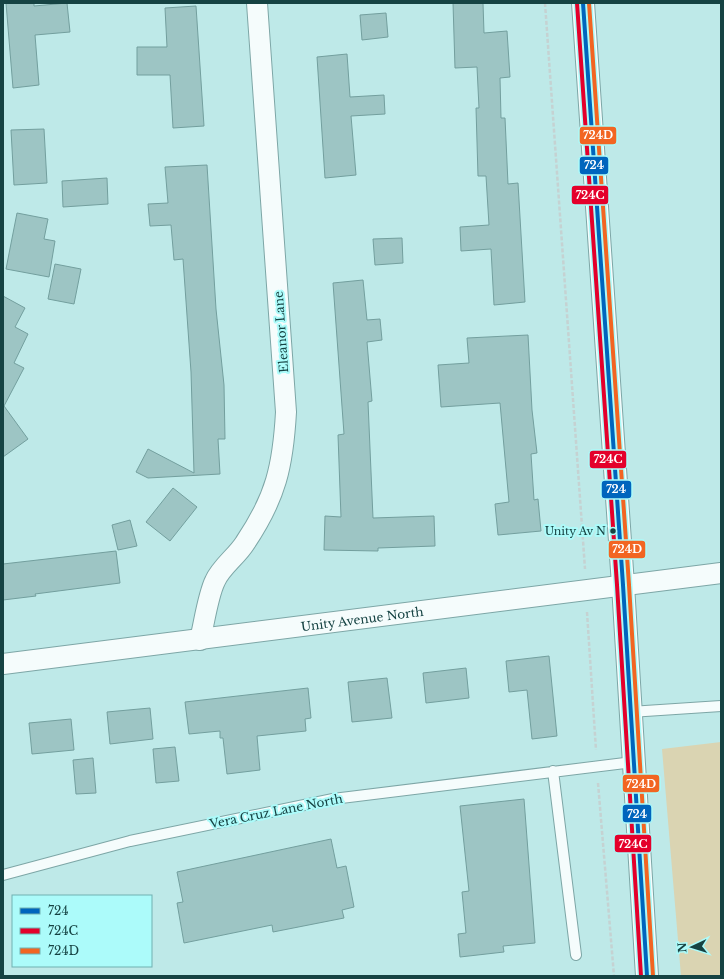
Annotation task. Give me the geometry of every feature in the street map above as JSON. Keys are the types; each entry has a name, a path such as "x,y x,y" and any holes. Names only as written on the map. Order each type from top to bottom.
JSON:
{"street":[{"name":"Eleanor Lane","path":"200,640 215,581 245,544 264,513 277,482 284,448 286,412 257,3"},
{"path":"583,3 623,585 647,976"},
{"name":"Unity Avenue North","path":"3,664 721,573"}],"lane":[{"path":"630,712 721,706"},
{"name":"Vera Cruz Lane North","path":"3,875 130,841 333,799 633,762"},
{"path":"553,771 576,955"}],"path":[{"path":"546,3 597,766 614,976"}],"shaded area":[{"path":"721,742 721,976 681,976 662,749"}],"building":[{"path":"6,3 34,3 34,6 67,3 70,32 35,35 39,85 13,88"},
{"path":"453,3 483,3 484,33 507,31 510,77 500,78 501,118 505,118 508,184 518,183 525,302 494,305 491,249 461,251 460,227 489,225 486,176 478,176 476,108 479,108 477,67 455,68"},
{"path":"196,6 204,126 173,128 170,75 137,75 137,47 167,47 165,8"},
{"path":"386,13 388,37 362,40 360,15"},
{"path":"347,54 350,97 384,95 385,114 351,116 356,175 325,178 317,57"},
{"path":"44,129 47,183 14,185 11,130"},
{"path":"207,165 216,309 224,385 225,439 218,439 220,474 148,478 136,472 148,449 194,473 191,372 183,259 174,260 171,225 150,226 148,204 168,203 165,167"},
{"path":"107,178 108,204 63,207 62,181"},
{"path":"17,213 48,219 44,239 55,241 49,277 6,269"},
{"path":"402,238 403,263 375,265 373,239"},
{"path":"55,264 81,269 74,304 48,299"},
{"path":"363,280 367,320 380,319 382,340 367,342 372,401 368,402 373,518 434,516 435,546 378,548 378,551 324,550 325,516 341,517 338,435 344,434 333,283"},
{"path":"3,296 25,308 15,327 28,334 14,363 24,368 4,406 28,439 3,457"},
{"path":"528,335 532,410 537,453 531,454 534,500 538,499 541,531 498,535 495,504 509,502 500,403 441,407 438,365 469,363 467,338"},
{"path":"173,488 197,507 170,541 146,522"},
{"path":"130,520 137,546 118,550 112,525"},
{"path":"116,551 120,583 35,594 36,596 3,600 3,564"},
{"path":"549,656 557,736 532,739 527,690 509,692 506,661"},
{"path":"466,668 469,698 426,703 423,673"},
{"path":"387,678 392,718 352,722 348,682"},
{"path":"308,688 311,718 305,719 306,731 257,736 260,770 227,774 223,738 220,738 220,731 189,734 185,702"},
{"path":"150,708 153,739 110,744 107,712"},
{"path":"71,719 74,750 32,754 29,723"},
{"path":"175,747 179,781 156,783 153,749"},
{"path":"93,758 96,793 76,794 73,760"},
{"path":"524,799 535,943 503,946 504,952 460,957 458,934 466,933 462,892 469,891 460,806"},
{"path":"331,839 337,868 346,866 354,907 342,910 344,918 273,932 272,925 184,943 177,903 183,902 177,872"}],"transit line":[{"name":"724C","path":"577,3 617,585 641,976"},
{"name":"724","path":"583,3 623,585 647,976"},
{"name":"724D","path":"589,3 629,585 653,976"}],"place":[{"name":"Unity Av N","path":"613,531"}]}
